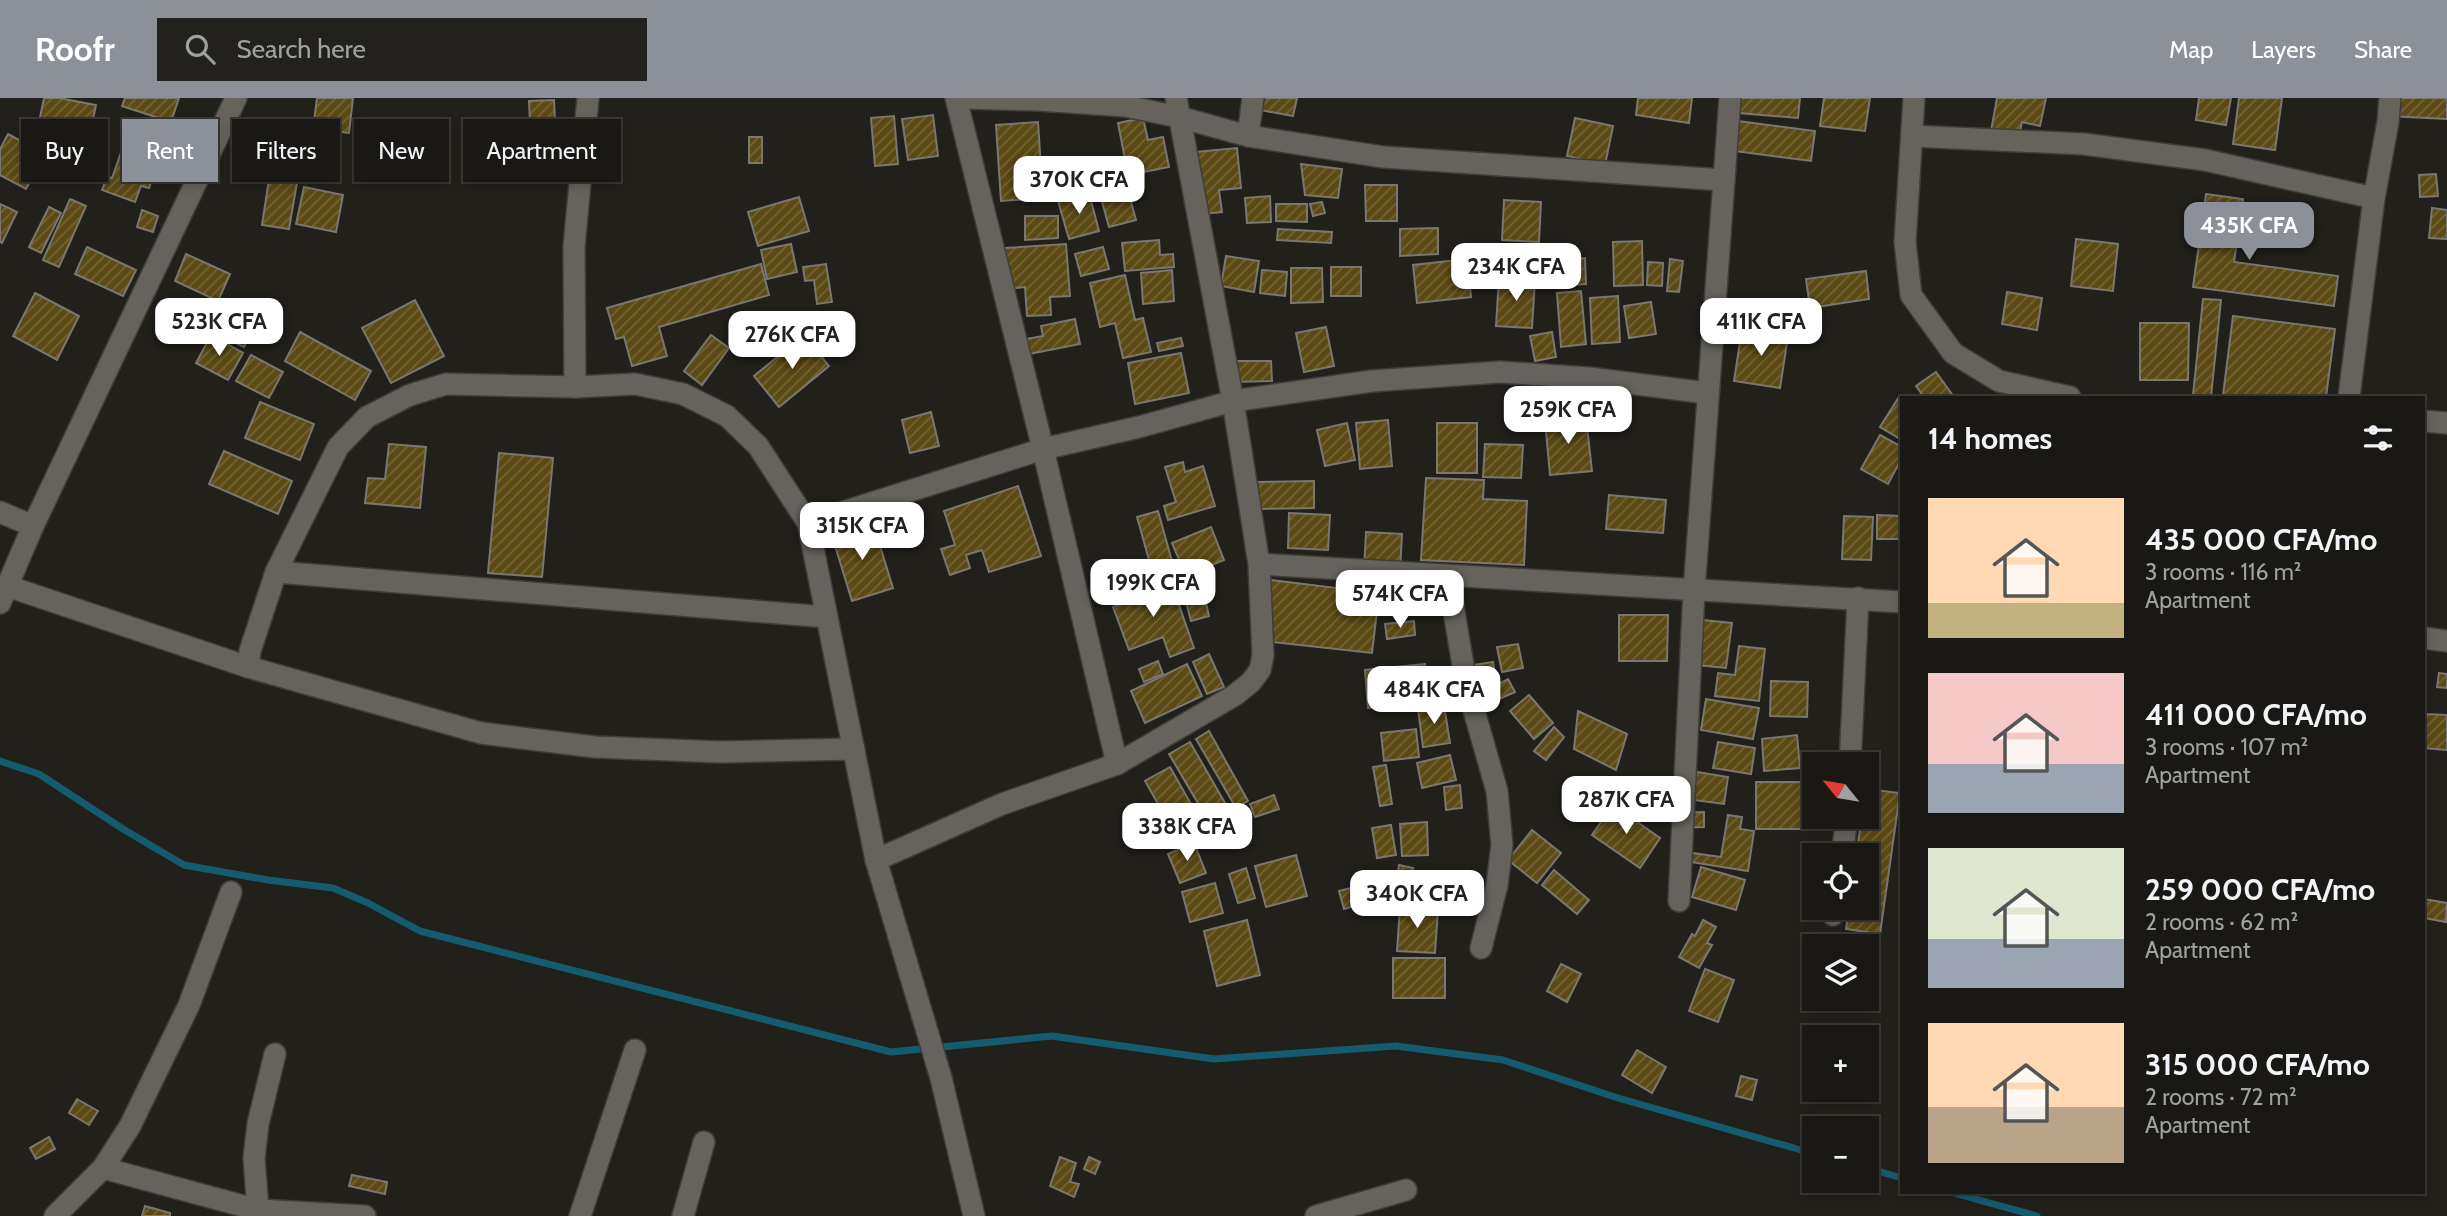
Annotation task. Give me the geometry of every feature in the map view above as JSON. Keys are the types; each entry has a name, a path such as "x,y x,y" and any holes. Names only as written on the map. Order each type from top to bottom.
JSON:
{"street":[{"path":"236,98 33,526 4,594 481,733 595,747 720,752 854,750"},
{"path":"575,387 574,247 588,98"},
{"path":"956,98 1043,449 1116,764"},
{"path":"965,98 1177,107 1248,136 1383,157 1724,180"},
{"path":"1248,136 1253,98"},
{"path":"1679,901 1694,591 1730,98"},
{"path":"1914,98 1905,242 1911,295 1953,353 1999,381 2066,396"},
{"path":"2349,396 2374,198 2390,98"},
{"path":"876,860 1002,804 1116,764 1234,695 1251,682 1260,670 1263,655 1259,565 1233,401 1177,107"},
{"path":"1912,136 2084,144 2138,151 2205,160 2374,198"},
{"path":"808,523 1043,449 1139,428 1233,401 1372,381 1500,372 1589,378 1707,393"},
{"path":"248,667 250,650 276,572 338,447 368,417 410,395 446,384 575,387 635,384 683,394 727,416 758,446 808,523 876,860 941,1078 974,1216"},
{"path":"2425,421 2447,422"},
{"path":"0,512 33,526"},
{"path":"1259,565 1900,601"},
{"path":"276,572 827,617"},
{"path":"1448,576 1466,683 1497,791 1502,845 1497,885 1481,948"},
{"path":"1851,752 1858,598"},
{"path":"2425,638 2447,641"},
{"path":"55,1216 103,1168 130,1126 189,1005 231,892"},
{"path":"580,1216 635,1050"},
{"path":"258,1210 254,1158 258,1124 275,1054"},
{"path":"683,1216 704,1142"},
{"path":"103,1168 258,1210 365,1216"},
{"path":"1316,1216 1406,1190"}],"building":[{"path":"44,98 96,105 93,119 40,119"},
{"path":"125,98 179,98 172,119 162,119 122,106"},
{"path":"317,98 353,98 349,133 340,132 340,119 314,119"},
{"path":"1262,98 1297,98 1293,116 1260,110"},
{"path":"1638,98 1692,98 1689,123 1636,115"},
{"path":"1741,98 1800,98 1798,118 1739,113"},
{"path":"1824,98 1870,98 1865,131 1820,126"},
{"path":"1997,98 2046,98 2040,126 2022,122 2019,136 1991,131"},
{"path":"2199,98 2231,98 2226,125 2196,120"},
{"path":"2239,98 2282,98 2275,150 2233,144"},
{"path":"2389,98 2447,98 2447,119 2388,116"},
{"path":"554,100 555,119 530,119 529,101"},
{"path":"933,115 938,156 908,160 902,119"},
{"path":"894,116 898,164 875,166 871,118"},
{"path":"1143,118 1148,140 1163,137 1169,167 1128,175 1118,123"},
{"path":"1575,118 1613,126 1605,165 1567,156"},
{"path":"1738,121 1815,131 1811,161 1734,151"},
{"path":"1038,122 1043,198 1001,201 996,125"},
{"path":"8,134 21,141 21,182 30,182 26,189 0,175 0,149"},
{"path":"749,137 762,137 762,163 749,163"},
{"path":"1237,148 1241,188 1219,190 1222,212 1202,214 1196,152"},
{"path":"122,150 122,182 151,182 149,188 141,186 135,202 102,190 108,177 112,178"},
{"path":"1301,164 1342,169 1338,198 1305,195"},
{"path":"1122,169 1136,220 1109,227 1095,176"},
{"path":"2436,174 2438,196 2420,197 2419,175"},
{"path":"269,182 297,182 289,229 262,225"},
{"path":"1365,185 1397,185 1397,221 1366,221"},
{"path":"304,187 343,195 336,232 296,224"},
{"path":"1089,193 1099,231 1069,239 1058,201"},
{"path":"2206,194 2243,199 2234,262 2338,276 2334,306 2193,287"},
{"path":"1270,196 1271,222 1247,223 1245,198"},
{"path":"799,197 809,231 758,246 748,212"},
{"path":"70,199 86,206 59,267 43,260"},
{"path":"1504,200 1541,202 1539,242 1502,240"},
{"path":"1322,202 1325,213 1313,216 1310,204"},
{"path":"0,204 17,212 2,243 0,242"},
{"path":"1276,204 1307,204 1307,222 1276,221"},
{"path":"49,207 61,213 41,253 29,247"},
{"path":"2432,208 2447,210 2447,239 2429,238"},
{"path":"142,210 158,216 153,232 137,227"},
{"path":"1025,216 1058,216 1058,238 1025,240"},
{"path":"1438,228 1438,254 1400,256 1400,229"},
{"path":"1278,229 1332,232 1331,243 1277,240"},
{"path":"2076,239 2118,244 2113,291 2071,286"},
{"path":"1159,240 1160,255 1173,254 1174,267 1125,271 1122,243"},
{"path":"1642,241 1643,285 1614,286 1613,242"},
{"path":"791,244 797,272 767,279 761,250"},
{"path":"1066,244 1070,296 1050,297 1051,315 1027,316 1025,287 1007,289 1005,248"},
{"path":"87,247 136,270 123,296 75,274"},
{"path":"1103,247 1109,269 1081,276 1075,254"},
{"path":"186,254 230,274 218,301 175,281"},
{"path":"1226,256 1259,261 1254,292 1221,286"},
{"path":"1585,258 1586,284 1545,287 1543,262"},
{"path":"1467,259 1471,297 1417,303 1413,265"},
{"path":"1670,259 1683,261 1679,292 1667,291"},
{"path":"1648,262 1663,263 1662,286 1647,285"},
{"path":"761,264 769,295 659,327 667,356 632,366 624,337 616,339 607,308"},
{"path":"826,264 832,302 817,304 814,280 805,281 803,267"},
{"path":"1331,267 1361,267 1361,296 1331,296"},
{"path":"1291,268 1322,268 1323,302 1291,303"},
{"path":"1172,270 1174,301 1143,304 1141,273"},
{"path":"1262,270 1287,272 1285,296 1260,293"},
{"path":"1866,271 1869,299 1810,308 1806,279"},
{"path":"1125,275 1135,320 1143,318 1151,352 1123,358 1115,323 1100,327 1090,283"},
{"path":"1499,277 1535,279 1532,328 1496,326"},
{"path":"1581,291 1586,344 1561,347 1557,293"},
{"path":"2007,292 2042,298 2037,330 2002,324"},
{"path":"35,293 79,316 57,360 13,336"},
{"path":"1618,296 1620,342 1592,344 1590,298"},
{"path":"2203,299 2221,300 2211,396 2193,395"},
{"path":"415,300 444,356 391,383 362,328"},
{"path":"1651,302 1656,334 1629,338 1624,306"},
{"path":"234,308 258,320 244,347 221,336"},
{"path":"2233,316 2335,329 2326,396 2223,395"},
{"path":"1075,319 1080,344 1029,354 1026,339 1043,336 1041,326"},
{"path":"2140,323 2189,323 2188,380 2140,380"},
{"path":"1326,327 1334,366 1304,372 1296,333"},
{"path":"1742,329 1788,336 1780,388 1734,381"},
{"path":"300,332 371,371 355,400 285,361"},
{"path":"1552,332 1556,357 1535,361 1530,336"},
{"path":"211,335 243,353 228,380 196,363"},
{"path":"711,335 729,348 702,385 684,371"},
{"path":"804,335 829,366 779,407 754,376"},
{"path":"1181,338 1183,346 1159,351 1157,343"},
{"path":"1181,353 1189,393 1135,404 1128,363"},
{"path":"251,355 283,372 269,398 236,381"},
{"path":"1234,361 1271,361 1272,381 1234,382"},
{"path":"1936,372 1953,396 1923,396 1916,386"},
{"path":"1899,397 1900,439 1880,427"},
{"path":"260,402 314,424 300,460 245,438"},
{"path":"931,412 939,446 910,453 902,420"},
{"path":"1586,417 1592,471 1550,475 1545,421"},
{"path":"1388,420 1392,466 1360,469 1356,423"},
{"path":"1347,423 1355,460 1325,466 1317,430"},
{"path":"1437,423 1477,423 1477,473 1437,473"},
{"path":"1880,435 1900,446 1900,462 1888,484 1861,469"},
{"path":"389,444 426,447 420,508 365,503 368,478 385,479"},
{"path":"1485,444 1523,445 1521,478 1483,477"},
{"path":"224,451 292,481 278,514 209,484"},
{"path":"499,453 553,458 542,577 488,573"},
{"path":"1183,462 1185,472 1203,466 1215,506 1168,520 1164,506 1176,502 1165,467"},
{"path":"1426,478 1484,480 1483,499 1527,501 1524,565 1421,560"},
{"path":"1314,481 1314,508 1255,509 1254,482"},
{"path":"1018,486 1041,556 989,572 982,550 966,555 970,568 950,575 941,549 955,545 944,511"},
{"path":"1609,495 1666,500 1663,533 1606,529"},
{"path":"1158,511 1175,572 1154,578 1137,517"},
{"path":"1289,513 1330,515 1328,550 1288,548"},
{"path":"1877,515 1900,516 1900,539 1877,539"},
{"path":"1844,516 1873,517 1871,560 1842,559"},
{"path":"873,523 893,588 852,601 832,536"},
{"path":"1211,527 1224,560 1186,576 1172,543"},
{"path":"1366,532 1402,534 1400,571 1364,569"},
{"path":"1271,580 1345,589 1342,606 1377,611 1372,653 1263,641"},
{"path":"1145,581 1149,593 1172,585 1194,648 1170,657 1163,637 1129,650 1113,607 1125,602 1120,590"},
{"path":"1203,590 1209,616 1191,621 1184,594"},
{"path":"1619,615 1668,615 1667,661 1619,661"},
{"path":"1703,620 1732,623 1726,668 1697,665"},
{"path":"1414,621 1415,635 1387,639 1385,624"},
{"path":"1518,644 1523,668 1502,672 1497,647"},
{"path":"1739,646 1765,649 1759,701 1715,696 1718,673 1735,675"},
{"path":"1209,654 1224,687 1207,694 1193,662"},
{"path":"1158,661 1163,674 1144,682 1139,669"},
{"path":"1493,662 1495,675 1475,678 1473,665"},
{"path":"1187,664 1202,696 1145,723 1131,691"},
{"path":"1425,664 1429,702 1368,708 1365,670"},
{"path":"2439,673 2447,674 2447,688 2437,687"},
{"path":"1508,679 1515,692 1497,700 1491,688"},
{"path":"1771,681 1808,682 1807,717 1770,716"},
{"path":"1529,695 1553,723 1534,739 1510,711"},
{"path":"1706,699 1759,708 1753,739 1701,730"},
{"path":"1444,705 1450,743 1423,747 1418,709"},
{"path":"1578,711 1627,734 1616,770 1574,749"},
{"path":"2425,714 2447,715 2447,750 2425,748"},
{"path":"1554,727 1564,737 1546,760 1534,751"},
{"path":"1416,729 1419,757 1384,761 1381,733"},
{"path":"1209,731 1248,801 1236,808 1196,739"},
{"path":"1797,735 1800,768 1764,771 1762,739"},
{"path":"1190,742 1229,810 1209,822 1169,754"},
{"path":"1718,742 1755,748 1751,774 1713,768"},
{"path":"1450,755 1456,780 1422,788 1417,763"},
{"path":"1386,765 1392,804 1380,806 1373,767"},
{"path":"1170,767 1195,811 1170,825 1145,781"},
{"path":"1697,772 1728,777 1724,804 1693,800"},
{"path":"1756,782 1801,782 1801,829 1756,829"},
{"path":"1460,785 1462,808 1446,810 1444,787"},
{"path":"1880,791 1900,793 1880,934 1846,929 1847,920 1879,920 1879,843 1858,843 1860,830 1880,830"},
{"path":"1274,795 1279,809 1255,817 1250,804"},
{"path":"1613,805 1660,838 1640,868 1592,835"},
{"path":"1704,812 1704,827 1678,828 1677,813"},
{"path":"1728,815 1742,817 1740,829 1754,831 1748,871 1684,861 1685,852 1721,857"},
{"path":"1427,822 1428,855 1402,856 1400,824"},
{"path":"1391,825 1396,855 1377,858 1372,828"},
{"path":"1532,830 1561,853 1537,883 1508,860"},
{"path":"1194,843 1206,873 1180,883 1168,854"},
{"path":"1296,855 1307,896 1266,907 1255,866"},
{"path":"1399,865 1413,868 1407,900 1394,898"},
{"path":"1701,867 1745,880 1736,910 1692,897"},
{"path":"1246,868 1255,898 1238,903 1229,874"},
{"path":"1554,870 1589,900 1577,914 1542,885"},
{"path":"1215,883 1223,913 1190,922 1182,892"},
{"path":"1367,884 1371,901 1344,909 1339,891"},
{"path":"2425,899 2447,903 2446,922 2425,918"},
{"path":"1400,907 1438,910 1435,953 1397,951"},
{"path":"1247,920 1260,975 1217,986 1204,931"},
{"path":"1703,920 1716,927 1707,943 1712,945 1699,968 1679,957"},
{"path":"1393,958 1445,958 1445,998 1393,998"},
{"path":"1561,964 1581,974 1567,1002 1547,991"},
{"path":"1705,969 1734,980 1718,1022 1689,1011"},
{"path":"1637,1050 1666,1067 1652,1093 1622,1075"},
{"path":"1741,1076 1757,1080 1752,1100 1736,1096"},
{"path":"77,1099 98,1111 89,1125 69,1113"},
{"path":"49,1137 55,1149 36,1159 30,1148"},
{"path":"1060,1157 1076,1163 1070,1182 1079,1184 1074,1197 1050,1186"},
{"path":"1089,1157 1100,1162 1095,1174 1084,1169"},
{"path":"352,1175 387,1182 385,1194 349,1186"},
{"path":"145,1206 170,1213 170,1216 142,1216"}],"waterway":[{"path":"0,761 39,774 184,865 333,888 420,931 891,1052 1052,1036 1214,1059 1396,1046 1503,1060 1618,1098 1802,1150"},
{"path":"1879,1171 1900,1177"},
{"path":"1957,1194 2037,1216"}]}
